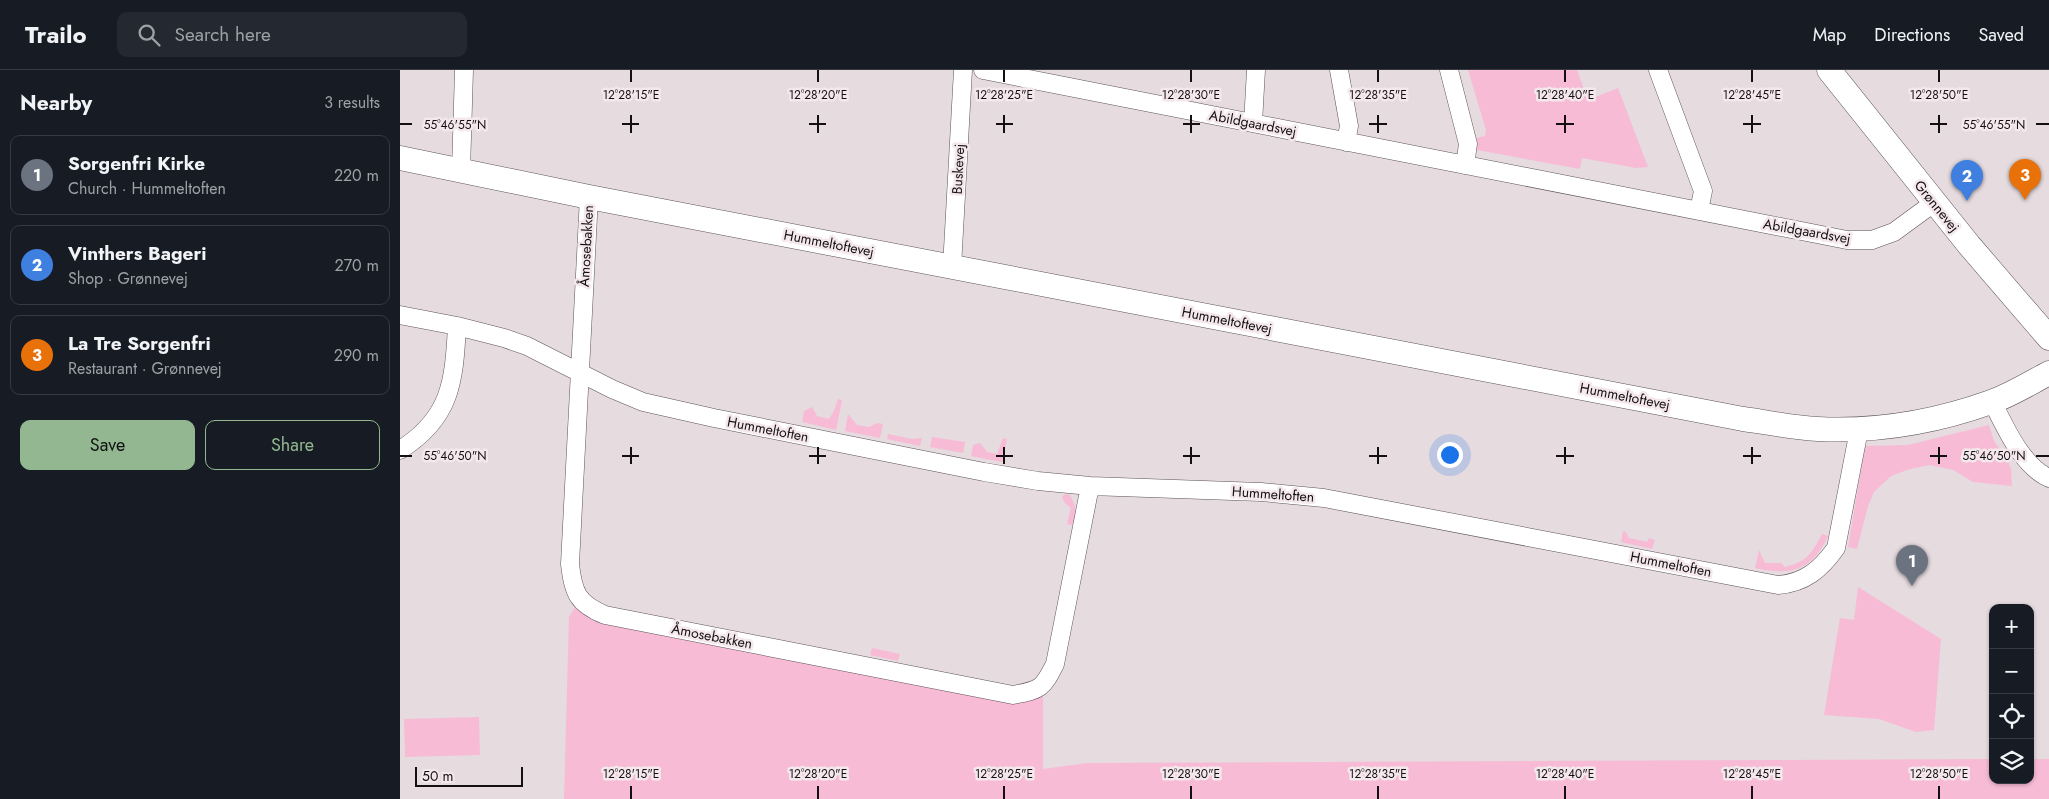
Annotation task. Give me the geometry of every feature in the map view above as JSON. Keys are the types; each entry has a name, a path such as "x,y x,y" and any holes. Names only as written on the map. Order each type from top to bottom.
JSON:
{"street":[{"path":"461,171 464,70"},
{"name":"Buskevej","path":"952,268 963,70"},
{"name":"Abildgaardsvej","path":"983,70 1847,240 1872,240 1894,232 1935,202"},
{"path":"1252,123 1256,70"},
{"path":"1339,70 1349,126 1346,142"},
{"path":"1449,70 1468,144 1465,165"},
{"path":"1658,70 1703,191 1699,211"},
{"name":"Grønnevej","path":"1829,70 1935,202 2049,338"},
{"name":"Hummeltoftevej","path":"400,158 588,197 952,268 1742,419 1816,429 1859,430 1908,425 1934,419 1992,401 2049,373"},
{"name":"Åmosebakken","path":"588,197 570,564 572,580 577,594 588,608 605,615 1013,695 1031,692 1044,684 1055,664 1090,486"},
{"name":"Hummeltoften","path":"400,315 457,326 527,346 580,374 643,402 984,472 1038,481 1090,486 1261,492 1324,498 1766,583 1786,584 1812,575 1825,564 1836,548 1859,430"},
{"path":"400,450 416,440 438,417 449,393 455,360 457,326"},
{"path":"1992,401 2020,453 2049,478"}],"shaded area":[{"path":"1468,70 1577,70 1588,100 1618,88 1648,167 1636,168 1582,158 1580,169 1477,150 1476,138 1485,136 1486,130"},
{"path":"838,399 842,400 836,430 802,422 804,411 812,407 817,416 829,419"},
{"path":"848,414 857,425 869,427 877,423 883,424 880,438 845,431"},
{"path":"1989,425 1994,441 2007,459 2011,469 2012,486 1973,482 1953,470 1930,465 1910,469 1891,476 1874,492 1868,506 1857,549 1848,547 1865,446 1908,445"},
{"path":"888,434 912,439 922,438 920,446 887,439"},
{"path":"932,437 965,442 963,453 930,447"},
{"path":"1003,438 1007,439 1002,462 971,456 973,445 980,443 987,452 997,454"},
{"path":"1065,494 1070,495 1075,506 1076,514 1072,525 1067,524 1071,508 1064,502 1062,497"},
{"path":"1623,531 1626,532 1629,538 1647,542 1649,538 1655,540 1652,549 1621,542"},
{"path":"1822,534 1828,536 1822,548 1807,564 1789,571 1755,568 1759,550 1765,563 1781,563 1785,567 1799,562 1812,552"},
{"path":"1858,587 1941,639 1934,730 1916,732 1879,719 1824,715 1840,618 1854,620"},
{"path":"575,607 592,618 1043,692 1043,769 1087,763 1989,759 1989,784 2034,784 2034,759 2049,759 2049,799 564,799 569,617"},
{"path":"872,648 900,654 898,661 870,655"},
{"path":"479,717 480,755 405,757 404,719"}],"place":[{"name":"La Tre Sorgenfri","path":"2025,200"},
{"name":"Vinthers Bageri","path":"1967,201"},
{"name":"Sorgenfri Kirke","path":"1912,586"}]}
